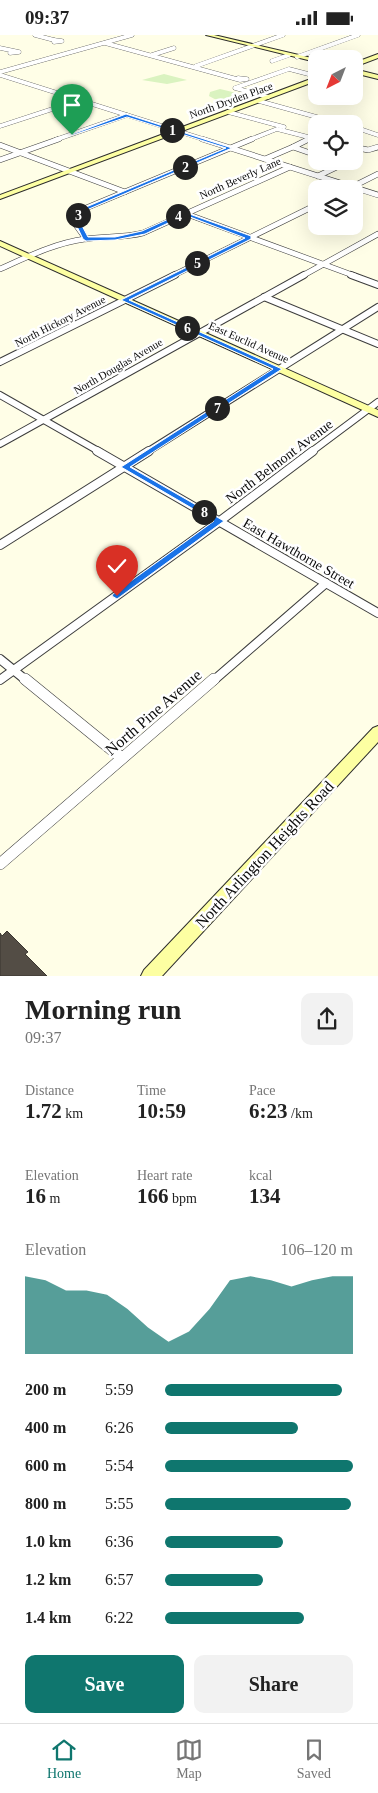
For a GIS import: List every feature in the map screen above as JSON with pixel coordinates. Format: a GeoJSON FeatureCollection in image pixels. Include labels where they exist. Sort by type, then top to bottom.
{"type":"FeatureCollection","features":[{"type":"Feature","properties":{"kind":"main road"},"geometry":{"type":"LineString","coordinates":[[251,45],[297,57]]}},
{"type":"Feature","properties":{"kind":"street"},"geometry":{"type":"LineString","coordinates":[[35,35],[54,40]]}},
{"type":"Feature","properties":{"kind":"street"},"geometry":{"type":"LineString","coordinates":[[115,35],[124,37]]}},
{"type":"Feature","properties":{"kind":"street"},"geometry":{"type":"LineString","coordinates":[[0,74],[132,35]]}},
{"type":"Feature","properties":{"kind":"street"},"geometry":{"type":"LineString","coordinates":[[208,35],[251,45]]}},
{"type":"Feature","properties":{"kind":"street"},"geometry":{"type":"LineString","coordinates":[[194,67],[283,35]]}},
{"type":"Feature","properties":{"kind":"street"},"geometry":{"type":"LineString","coordinates":[[297,57],[358,35]]}},
{"type":"Feature","properties":{"kind":"street"},"geometry":{"type":"LineString","coordinates":[[105,43],[238,78]]}},
{"type":"Feature","properties":{"kind":"street"},"geometry":{"type":"LineString","coordinates":[[0,48],[12,52]]}},
{"type":"Feature","properties":{"kind":"street"},"geometry":{"type":"LineString","coordinates":[[152,55],[174,48]]}},
{"type":"Feature","properties":{"kind":"street"},"geometry":{"type":"LineString","coordinates":[[272,61],[288,55]]}},
{"type":"Feature","properties":{"kind":"street"},"geometry":{"type":"LineString","coordinates":[[363,62],[378,56]]}},
{"type":"Feature","properties":{"kind":"street"},"geometry":{"type":"LineString","coordinates":[[297,57],[308,59]]}},
{"type":"Feature","properties":{"kind":"street"},"geometry":{"type":"LineString","coordinates":[[268,97],[235,88],[288,69],[308,75]]}},
{"type":"Feature","properties":{"kind":"street"},"geometry":{"type":"LineString","coordinates":[[363,73],[378,77]]}},
{"type":"Feature","properties":{"kind":"street"},"geometry":{"type":"LineString","coordinates":[[0,74],[329,180]]}},
{"type":"Feature","properties":{"kind":"street","name":"North Dryden Place"},"geometry":{"type":"LineString","coordinates":[[0,197],[308,81]]}},
{"type":"Feature","properties":{"kind":"street"},"geometry":{"type":"LineString","coordinates":[[0,126],[80,100]]}},
{"type":"Feature","properties":{"kind":"street"},"geometry":{"type":"LineString","coordinates":[[259,101],[310,115]]}},
{"type":"Feature","properties":{"kind":"street"},"geometry":{"type":"LineString","coordinates":[[228,112],[308,134]]}},
{"type":"Feature","properties":{"kind":"street"},"geometry":{"type":"LineString","coordinates":[[0,160],[126,115]]}},
{"type":"Feature","properties":{"kind":"street"},"geometry":{"type":"LineString","coordinates":[[86,239],[76,225],[75,218],[86,208],[277,129],[312,139],[265,159]]}},
{"type":"Feature","properties":{"kind":"street"},"geometry":{"type":"LineString","coordinates":[[363,130],[378,135]]}},
{"type":"Feature","properties":{"kind":"street"},"geometry":{"type":"LineString","coordinates":[[0,145],[125,191]]}},
{"type":"Feature","properties":{"kind":"street"},"geometry":{"type":"LineString","coordinates":[[293,147],[308,152]]}},
{"type":"Feature","properties":{"kind":"street"},"geometry":{"type":"LineString","coordinates":[[363,149],[368,150],[378,147]]}},
{"type":"Feature","properties":{"kind":"street","name":"North Beverly Lane"},"geometry":{"type":"LineString","coordinates":[[0,269],[51,247],[86,239],[137,235],[290,167]]}},
{"type":"Feature","properties":{"kind":"street"},"geometry":{"type":"LineString","coordinates":[[318,176],[330,170]]}},
{"type":"Feature","properties":{"kind":"street"},"geometry":{"type":"LineString","coordinates":[[363,182],[378,174]]}},
{"type":"Feature","properties":{"kind":"street"},"geometry":{"type":"LineString","coordinates":[[363,191],[378,195]]}},
{"type":"Feature","properties":{"kind":"street","name":"North Hickory Avenue"},"geometry":{"type":"LineString","coordinates":[[0,362],[308,209]]}},
{"type":"Feature","properties":{"kind":"street"},"geometry":{"type":"LineString","coordinates":[[184,213],[378,285]]}},
{"type":"Feature","properties":{"kind":"street","name":"North Douglas Avenue"},"geometry":{"type":"LineString","coordinates":[[0,443],[377,235]]}},
{"type":"Feature","properties":{"kind":"street","name":"East Euclid Avenue"},"geometry":{"type":"LineString","coordinates":[[0,243],[373,412]]}},
{"type":"Feature","properties":{"kind":"street"},"geometry":{"type":"LineString","coordinates":[[264,297],[378,344]]}},
{"type":"Feature","properties":{"kind":"street"},"geometry":{"type":"LineString","coordinates":[[0,545],[378,307]]}},
{"type":"Feature","properties":{"kind":"street","name":"East Hawthorne Street"},"geometry":{"type":"LineString","coordinates":[[0,395],[378,613]]}},
{"type":"Feature","properties":{"kind":"street","name":"North Belmont Avenue"},"geometry":{"type":"LineString","coordinates":[[0,680],[373,412],[378,403]]}},
{"type":"Feature","properties":{"kind":"street","name":"North Pine Avenue"},"geometry":{"type":"LineString","coordinates":[[0,864],[326,583]]}},
{"type":"Feature","properties":{"kind":"street"},"geometry":{"type":"LineString","coordinates":[[0,659],[122,758]]}},
{"type":"Feature","properties":{"kind":"street","name":"North Arlington Heights Road"},"geometry":{"type":"LineString","coordinates":[[150,975],[378,732]]}},
{"type":"Feature","properties":{"kind":"green space"},"geometry":{"type":"Polygon","coordinates":[[[164,74],[187,80],[167,84],[142,80],[164,74]]]}},
{"type":"Feature","properties":{"kind":"green space"},"geometry":{"type":"Polygon","coordinates":[[[220,89],[241,94],[242,97],[224,104],[209,96],[210,92],[220,89]]]}},
{"type":"Feature","properties":{"kind":"building"},"geometry":{"type":"Polygon","coordinates":[[[7,931],[28,952],[25,954],[47,976],[0,976],[0,933],[2,936],[7,931]]]}},
{"type":"Feature","properties":{"kind":"route"},"geometry":{"type":"LineString","coordinates":[[72,135],[126,115],[230,148],[91,205],[81,211],[75,218],[76,225],[86,239],[115,238],[143,233],[184,213],[249,237],[124,300],[278,369],[125,467],[220,521],[117,596]]}}]}
